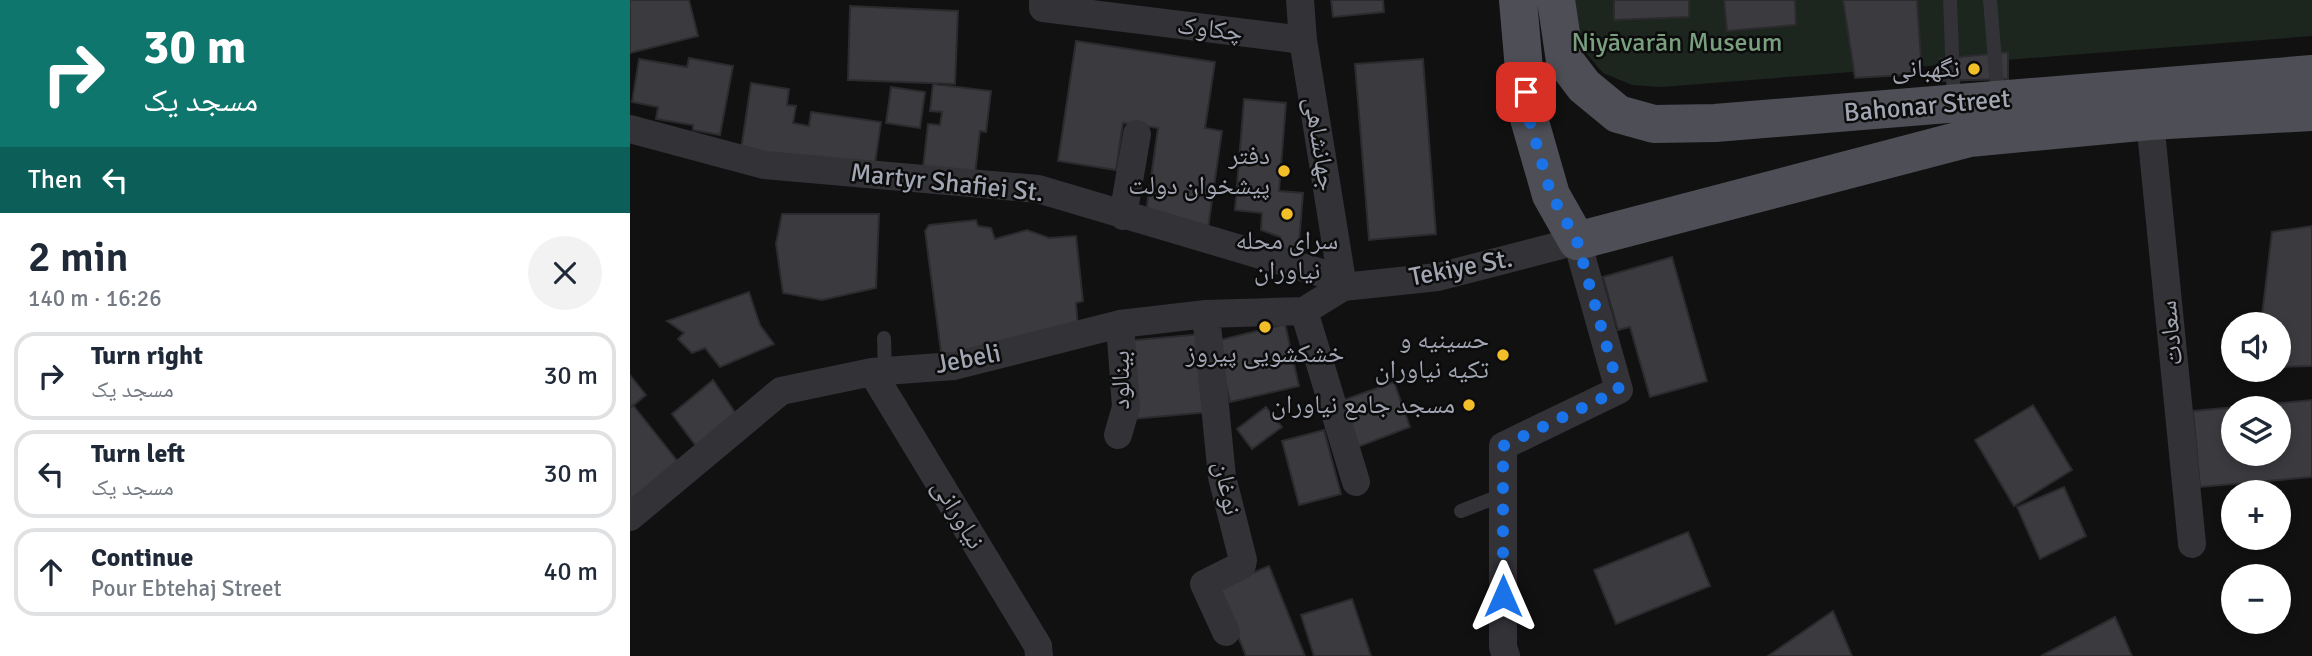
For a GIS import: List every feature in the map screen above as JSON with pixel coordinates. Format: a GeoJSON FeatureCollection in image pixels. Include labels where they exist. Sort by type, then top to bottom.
{"type":"FeatureCollection","features":[{"type":"Feature","properties":{"kind":"main road"},"geometry":{"type":"LineString","coordinates":[[1518,0],[1528,115],[1551,194],[1577,241]]}},
{"type":"Feature","properties":{"kind":"main road","name":"Bahonar Street"},"geometry":{"type":"LineString","coordinates":[[1556,0],[1565,61],[1584,86],[1619,114],[1654,124],[1715,123],[2312,74]]}},
{"type":"Feature","properties":{"kind":"main road","name":"Bahonar Street"},"geometry":{"type":"LineString","coordinates":[[1577,241],[1969,138],[2150,121],[2312,112]]}},
{"type":"Feature","properties":{"kind":"street","name":"چکاوک"},"geometry":{"type":"LineString","coordinates":[[1043,0],[1043,8],[1303,40]]}},
{"type":"Feature","properties":{"kind":"street","name":"جهانشاهی"},"geometry":{"type":"LineString","coordinates":[[1300,0],[1303,40],[1342,283]]}},
{"type":"Feature","properties":{"kind":"street","name":"سعادت"},"geometry":{"type":"LineString","coordinates":[[2150,121],[2192,544]]}},
{"type":"Feature","properties":{"kind":"street","name":"Martyr Shafiei St."},"geometry":{"type":"LineString","coordinates":[[630,129],[764,165],[1038,189],[1342,283]]}},
{"type":"Feature","properties":{"kind":"street"},"geometry":{"type":"LineString","coordinates":[[1123,216],[1137,134]]}},
{"type":"Feature","properties":{"kind":"street","name":"Tekiye St."},"geometry":{"type":"LineString","coordinates":[[1342,283],[1438,278],[1577,241]]}},
{"type":"Feature","properties":{"kind":"street"},"geometry":{"type":"LineString","coordinates":[[1506,656],[1503,647],[1503,446],[1619,390],[1577,241]]}},
{"type":"Feature","properties":{"kind":"street","name":"Jebeli"},"geometry":{"type":"LineString","coordinates":[[630,517],[781,391],[878,372],[954,366],[1120,324],[1206,314],[1304,311],[1342,283]]}},
{"type":"Feature","properties":{"kind":"street"},"geometry":{"type":"LineString","coordinates":[[1304,311],[1356,482]]}},
{"type":"Feature","properties":{"kind":"street","name":"نوغان"},"geometry":{"type":"LineString","coordinates":[[1206,314],[1222,477],[1243,560],[1242,565],[1204,584],[1226,632]]}},
{"type":"Feature","properties":{"kind":"street","name":"بینالود"},"geometry":{"type":"LineString","coordinates":[[1118,435],[1126,407],[1120,324]]}},
{"type":"Feature","properties":{"kind":"street","name":"نیاورانی"},"geometry":{"type":"LineString","coordinates":[[878,372],[1038,646],[1039,656]]}},
{"type":"Feature","properties":{"kind":"lane"},"geometry":{"type":"LineString","coordinates":[[1950,0],[1954,103]]}},
{"type":"Feature","properties":{"kind":"lane"},"geometry":{"type":"LineString","coordinates":[[1990,0],[1998,100]]}},
{"type":"Feature","properties":{"kind":"lane"},"geometry":{"type":"LineString","coordinates":[[878,372],[884,338]]}},
{"type":"Feature","properties":{"kind":"lane"},"geometry":{"type":"LineString","coordinates":[[1461,511],[1502,495]]}},
{"type":"Feature","properties":{"kind":"green space","name":"Niyāvarān Museum"},"geometry":{"type":"Polygon","coordinates":[[[1575,0],[2312,0],[2312,36],[1661,87],[1632,85],[1603,73],[1579,45],[1575,0]]]}},
{"type":"Feature","properties":{"kind":"building"},"geometry":{"type":"Polygon","coordinates":[[[630,0],[689,0],[698,36],[630,53],[630,0]]]}},
{"type":"Feature","properties":{"kind":"building"},"geometry":{"type":"Polygon","coordinates":[[[1331,0],[1383,0],[1384,12],[1333,17],[1331,0]]]}},
{"type":"Feature","properties":{"kind":"building"},"geometry":{"type":"Polygon","coordinates":[[[1614,0],[1689,0],[1689,17],[1614,20],[1614,0]]]}},
{"type":"Feature","properties":{"kind":"building"},"geometry":{"type":"Polygon","coordinates":[[[1724,0],[1795,0],[1796,25],[1727,31],[1724,0]]]}},
{"type":"Feature","properties":{"kind":"building"},"geometry":{"type":"Polygon","coordinates":[[[1843,0],[1917,0],[1922,74],[1855,78],[1843,0]]]}},
{"type":"Feature","properties":{"kind":"building"},"geometry":{"type":"Polygon","coordinates":[[[850,6],[958,11],[955,84],[848,80],[850,6]]]}},
{"type":"Feature","properties":{"kind":"building"},"geometry":{"type":"Polygon","coordinates":[[[1076,41],[1215,62],[1205,128],[1222,131],[1208,228],[1145,219],[1158,128],[1123,123],[1116,170],[1058,161],[1076,41]]]}},
{"type":"Feature","properties":{"kind":"building","name":"نگهبانی"},"geometry":{"type":"Polygon","coordinates":[[[2008,52],[2008,79],[1939,81],[1940,59],[2008,52]]]}},
{"type":"Feature","properties":{"kind":"building"},"geometry":{"type":"Polygon","coordinates":[[[689,58],[733,66],[720,135],[693,130],[693,125],[656,119],[658,107],[632,102],[639,59],[687,67],[689,58]]]}},
{"type":"Feature","properties":{"kind":"building"},"geometry":{"type":"Polygon","coordinates":[[[1423,59],[1436,234],[1369,240],[1355,64],[1423,59]]]}},
{"type":"Feature","properties":{"kind":"building"},"geometry":{"type":"Polygon","coordinates":[[[751,83],[789,89],[787,105],[796,106],[793,123],[809,126],[811,112],[881,122],[874,170],[741,150],[751,83]]]}},
{"type":"Feature","properties":{"kind":"building"},"geometry":{"type":"Polygon","coordinates":[[[933,84],[991,91],[986,132],[980,131],[975,174],[923,168],[928,124],[940,125],[942,112],[930,111],[933,84]]]}},
{"type":"Feature","properties":{"kind":"building"},"geometry":{"type":"Polygon","coordinates":[[[891,87],[925,92],[920,128],[886,123],[891,87]]]}},
{"type":"Feature","properties":{"kind":"building"},"geometry":{"type":"Polygon","coordinates":[[[1244,99],[1286,103],[1279,191],[1303,193],[1298,256],[1279,255],[1280,237],[1261,230],[1262,213],[1235,210],[1244,99]]]}},
{"type":"Feature","properties":{"kind":"building"},"geometry":{"type":"Polygon","coordinates":[[[782,214],[879,214],[876,288],[822,300],[783,293],[776,244],[782,214]]]}},
{"type":"Feature","properties":{"kind":"building"},"geometry":{"type":"Polygon","coordinates":[[[976,220],[978,226],[991,228],[995,239],[1027,230],[1049,238],[1076,236],[1083,301],[1076,303],[1078,328],[948,358],[941,352],[925,231],[929,225],[976,220]]]}},
{"type":"Feature","properties":{"kind":"building"},"geometry":{"type":"Polygon","coordinates":[[[2312,226],[2312,366],[2291,367],[2291,312],[2262,312],[2272,232],[2312,226]]]}},
{"type":"Feature","properties":{"kind":"building"},"geometry":{"type":"Polygon","coordinates":[[[1672,257],[1707,381],[1650,397],[1630,327],[1618,330],[1603,277],[1672,257]]]}},
{"type":"Feature","properties":{"kind":"building"},"geometry":{"type":"Polygon","coordinates":[[[749,292],[760,325],[774,344],[720,367],[705,348],[692,353],[678,339],[684,333],[667,321],[749,292]]]}},
{"type":"Feature","properties":{"kind":"building"},"geometry":{"type":"Polygon","coordinates":[[[1285,324],[1299,386],[1230,402],[1216,341],[1285,324]]]}},
{"type":"Feature","properties":{"kind":"building"},"geometry":{"type":"Polygon","coordinates":[[[1202,334],[1209,412],[1133,419],[1126,341],[1202,334]]]}},
{"type":"Feature","properties":{"kind":"building"},"geometry":{"type":"Polygon","coordinates":[[[630,375],[646,395],[630,408],[630,375]]]}},
{"type":"Feature","properties":{"kind":"building"},"geometry":{"type":"Polygon","coordinates":[[[713,380],[739,418],[699,450],[672,414],[713,380]]]}},
{"type":"Feature","properties":{"kind":"building"},"geometry":{"type":"Polygon","coordinates":[[[1394,382],[1410,427],[1355,448],[1338,402],[1394,382]]]}},
{"type":"Feature","properties":{"kind":"building"},"geometry":{"type":"Polygon","coordinates":[[[2312,400],[2312,477],[2221,480],[2221,485],[2200,487],[2193,411],[2221,408],[2221,466],[2291,466],[2291,402],[2312,400]]]}},
{"type":"Feature","properties":{"kind":"building"},"geometry":{"type":"Polygon","coordinates":[[[633,405],[679,463],[630,502],[630,408],[633,405]]]}},
{"type":"Feature","properties":{"kind":"building"},"geometry":{"type":"Polygon","coordinates":[[[2033,405],[2072,470],[2014,506],[1975,440],[2033,405]]]}},
{"type":"Feature","properties":{"kind":"building"},"geometry":{"type":"Polygon","coordinates":[[[1266,407],[1282,427],[1252,449],[1237,429],[1266,407]]]}},
{"type":"Feature","properties":{"kind":"building"},"geometry":{"type":"Polygon","coordinates":[[[1324,430],[1341,494],[1299,505],[1282,441],[1324,430]]]}},
{"type":"Feature","properties":{"kind":"building"},"geometry":{"type":"Polygon","coordinates":[[[2064,487],[2086,536],[2040,559],[2017,507],[2064,487]]]}},
{"type":"Feature","properties":{"kind":"building"},"geometry":{"type":"Polygon","coordinates":[[[1688,532],[1710,586],[1616,624],[1594,570],[1688,532]]]}},
{"type":"Feature","properties":{"kind":"building"},"geometry":{"type":"Polygon","coordinates":[[[1269,566],[1305,656],[1246,656],[1218,587],[1269,566]]]}},
{"type":"Feature","properties":{"kind":"building"},"geometry":{"type":"Polygon","coordinates":[[[1352,599],[1371,656],[1314,656],[1301,615],[1352,599]]]}},
{"type":"Feature","properties":{"kind":"building"},"geometry":{"type":"Polygon","coordinates":[[[1833,611],[1852,656],[1768,656],[1833,611]]]}},
{"type":"Feature","properties":{"kind":"building"},"geometry":{"type":"Polygon","coordinates":[[[2115,617],[2132,656],[2041,656],[2115,617]]]}},
{"type":"Feature","properties":{"kind":"place","name":"نگهبانی"},"geometry":{"type":"Point","coordinates":[1974,69]}},
{"type":"Feature","properties":{"kind":"place","name":"دفتر پیشخوان دولت"},"geometry":{"type":"Point","coordinates":[1284,171]}},
{"type":"Feature","properties":{"kind":"place","name":"سرای محله نیاوران"},"geometry":{"type":"Point","coordinates":[1287,214]}},
{"type":"Feature","properties":{"kind":"place","name":"خشکشویی پیروز"},"geometry":{"type":"Point","coordinates":[1265,327]}},
{"type":"Feature","properties":{"kind":"place","name":"حسینیه و تکیه نیاوران"},"geometry":{"type":"Point","coordinates":[1503,355]}},
{"type":"Feature","properties":{"kind":"place","name":"مسجد جامع نیاوران"},"geometry":{"type":"Point","coordinates":[1469,405]}},
{"type":"Feature","properties":{"kind":"route"},"geometry":{"type":"LineString","coordinates":[[1503,596],[1503,446],[1619,390],[1577,241],[1551,194],[1528,115],[1526,92]]}}]}
